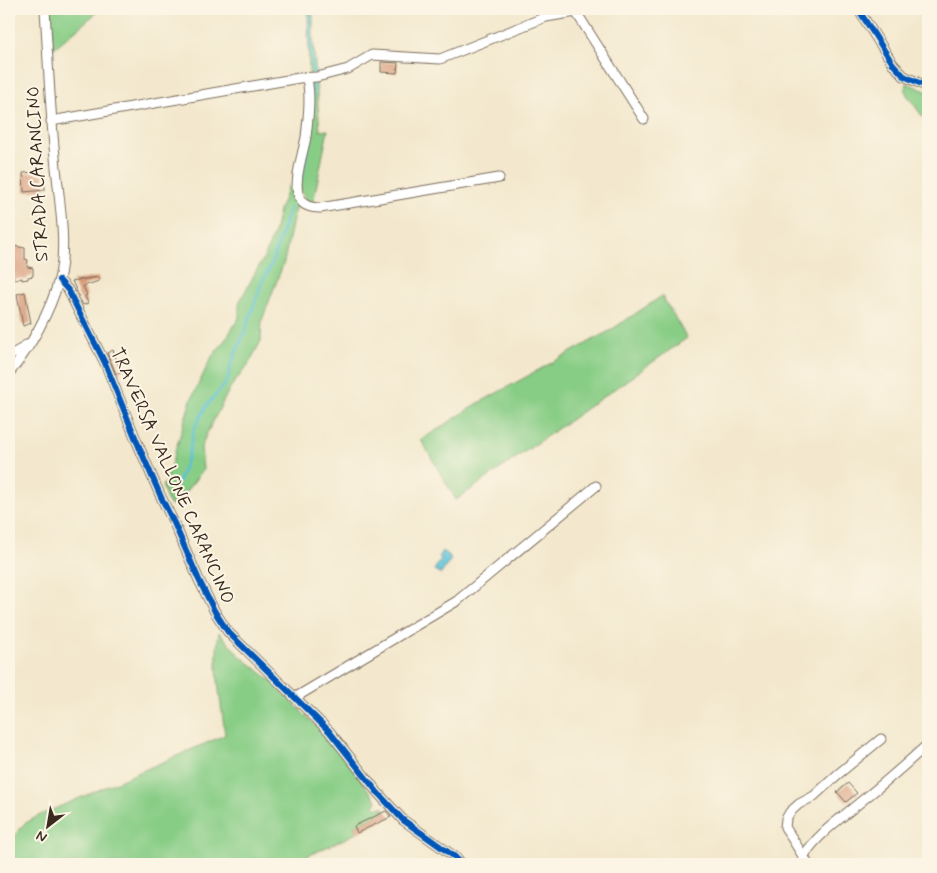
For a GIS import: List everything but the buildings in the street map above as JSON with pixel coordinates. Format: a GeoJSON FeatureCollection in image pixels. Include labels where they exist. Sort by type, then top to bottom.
{"type":"FeatureCollection","features":[{"type":"Feature","properties":{"kind":"street","name":"STRADA CARANCINO"},"geometry":{"type":"LineString","coordinates":[[36,333],[59,280],[62,259],[61,226],[51,121],[45,9]]}},
{"type":"Feature","properties":{"kind":"street"},"geometry":{"type":"LineString","coordinates":[[858,9],[893,64],[904,76],[928,87]]}},
{"type":"Feature","properties":{"kind":"street"},"geometry":{"type":"LineString","coordinates":[[51,121],[299,78],[307,79],[348,69],[372,54],[440,60],[546,17],[580,11],[644,120]]}},
{"type":"Feature","properties":{"kind":"street"},"geometry":{"type":"LineString","coordinates":[[307,79],[309,87],[307,127],[297,187],[300,200],[305,205],[320,208],[499,178]]}},
{"type":"Feature","properties":{"kind":"street","name":"TRAVERSA VALLONE CARANCINO"},"geometry":{"type":"LineString","coordinates":[[59,280],[68,290],[105,363],[140,452],[215,612],[228,632],[328,730],[378,793],[403,820],[462,864]]}},
{"type":"Feature","properties":{"kind":"street"},"geometry":{"type":"LineString","coordinates":[[9,356],[23,348],[36,333]]}},
{"type":"Feature","properties":{"kind":"street"},"geometry":{"type":"LineString","coordinates":[[9,373],[19,362],[36,333]]}},
{"type":"Feature","properties":{"kind":"street"},"geometry":{"type":"LineString","coordinates":[[296,697],[457,601],[596,486]]}},
{"type":"Feature","properties":{"kind":"street"},"geometry":{"type":"LineString","coordinates":[[806,861],[785,827],[786,819],[790,812],[799,804],[814,796],[881,739]]}},
{"type":"Feature","properties":{"kind":"street"},"geometry":{"type":"LineString","coordinates":[[806,861],[815,841],[928,744]]}},
{"type":"Feature","properties":{"kind":"green space"},"geometry":{"type":"Polygon","coordinates":[[[51,9],[101,9],[53,49],[51,9]]]}},
{"type":"Feature","properties":{"kind":"green space"},"geometry":{"type":"Polygon","coordinates":[[[308,9],[313,9],[316,75],[309,74],[308,9]]]}},
{"type":"Feature","properties":{"kind":"green space"},"geometry":{"type":"Polygon","coordinates":[[[310,81],[316,81],[320,131],[328,130],[313,203],[306,200],[299,189],[310,81]]]}},
{"type":"Feature","properties":{"kind":"green space"},"geometry":{"type":"Polygon","coordinates":[[[907,83],[928,92],[928,124],[907,95],[905,90],[907,83]]]}},
{"type":"Feature","properties":{"kind":"green space"},"geometry":{"type":"Polygon","coordinates":[[[289,185],[296,205],[284,262],[262,320],[261,341],[248,365],[230,388],[206,435],[201,447],[203,470],[175,505],[170,505],[162,485],[165,484],[191,400],[211,358],[239,318],[239,303],[265,256],[289,185]]]}},
{"type":"Feature","properties":{"kind":"green space"},"geometry":{"type":"Polygon","coordinates":[[[662,296],[687,338],[456,500],[421,440],[477,404],[611,330],[662,296]]]}},
{"type":"Feature","properties":{"kind":"green space"},"geometry":{"type":"Polygon","coordinates":[[[219,632],[238,654],[270,680],[331,741],[377,801],[374,805],[377,808],[383,807],[386,811],[354,826],[357,833],[290,864],[9,864],[9,842],[24,824],[38,816],[225,735],[217,671],[219,632]]]}},
{"type":"Feature","properties":{"kind":"water"},"geometry":{"type":"Polygon","coordinates":[[[443,551],[451,559],[441,574],[434,570],[441,559],[439,557],[443,551]]]}},
{"type":"Feature","properties":{"kind":"waterway"},"geometry":{"type":"LineString","coordinates":[[311,9],[310,36],[313,75]]}},
{"type":"Feature","properties":{"kind":"waterway"},"geometry":{"type":"LineString","coordinates":[[313,81],[313,113]]}},
{"type":"Feature","properties":{"kind":"waterway"},"geometry":{"type":"LineString","coordinates":[[302,177],[308,146]]}},
{"type":"Feature","properties":{"kind":"waterway"},"geometry":{"type":"LineString","coordinates":[[174,493],[188,457],[194,429],[207,405],[227,382],[231,364],[244,334],[262,282],[271,265],[290,208]]}},
{"type":"Feature","properties":{"kind":"cycle path"},"geometry":{"type":"LineString","coordinates":[[858,9],[893,64],[904,76],[928,87]]}},
{"type":"Feature","properties":{"kind":"cycle path"},"geometry":{"type":"LineString","coordinates":[[59,280],[68,290],[105,363],[161,497],[199,580],[215,612],[228,632],[329,731],[378,793],[403,820],[462,864]]}}]}
